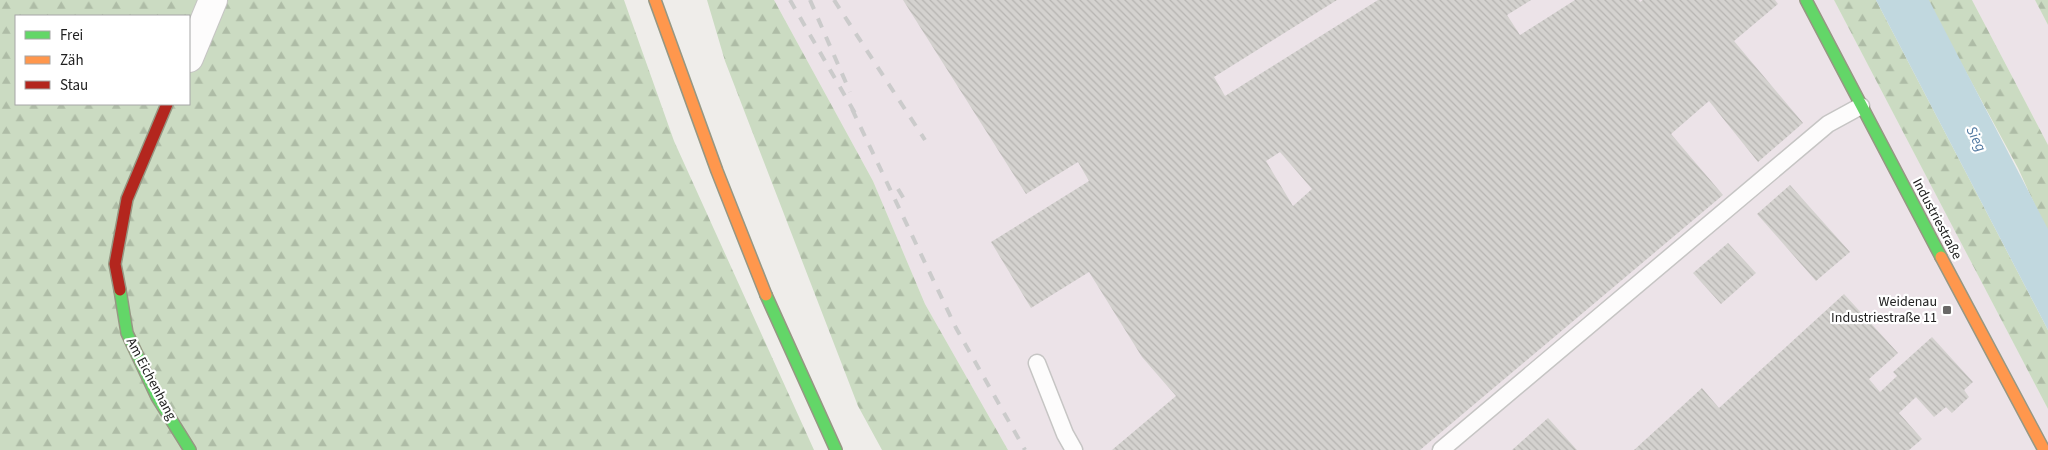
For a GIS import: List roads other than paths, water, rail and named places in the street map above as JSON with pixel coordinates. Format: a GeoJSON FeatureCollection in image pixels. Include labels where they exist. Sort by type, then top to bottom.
{"type":"FeatureCollection","features":[{"type":"Feature","properties":{"kind":"street"},"geometry":{"type":"LineString","coordinates":[[190,56],[213,0]]}},
{"type":"Feature","properties":{"kind":"street"},"geometry":{"type":"LineString","coordinates":[[655,0],[712,160],[754,265],[836,450]]}},
{"type":"Feature","properties":{"kind":"street","name":"Industriestraße"},"geometry":{"type":"LineString","coordinates":[[1806,0],[2044,450]]}},
{"type":"Feature","properties":{"kind":"street","name":"Am Eichenhang"},"geometry":{"type":"LineString","coordinates":[[167,105],[127,199],[115,264],[127,333],[157,397],[190,450]]}},
{"type":"Feature","properties":{"kind":"lane"},"geometry":{"type":"LineString","coordinates":[[1441,450],[1828,124],[1861,106]]}},
{"type":"Feature","properties":{"kind":"lane"},"geometry":{"type":"LineString","coordinates":[[1037,363],[1064,434],[1074,450]]}},
{"type":"Feature","properties":{"kind":"water","name":"Sieg"},"geometry":{"type":"Polygon","coordinates":[[[1876,0],[1929,0],[2048,229],[2048,330],[1876,0]]]}},
{"type":"Feature","properties":{"kind":"railway"},"geometry":{"type":"LineString","coordinates":[[790,0],[856,115]]}},
{"type":"Feature","properties":{"kind":"railway"},"geometry":{"type":"LineString","coordinates":[[810,0],[850,92]]}},
{"type":"Feature","properties":{"kind":"railway"},"geometry":{"type":"LineString","coordinates":[[834,0],[925,140]]}},
{"type":"Feature","properties":{"kind":"railway"},"geometry":{"type":"LineString","coordinates":[[852,109],[956,328],[1025,450]]}},
{"type":"Feature","properties":{"kind":"railway"},"geometry":{"type":"LineString","coordinates":[[898,189],[907,204]]}},
{"type":"Feature","properties":{"kind":"place","name":"Weidenau Industriestraße 11"},"geometry":{"type":"Point","coordinates":[1947,310]}}]}
